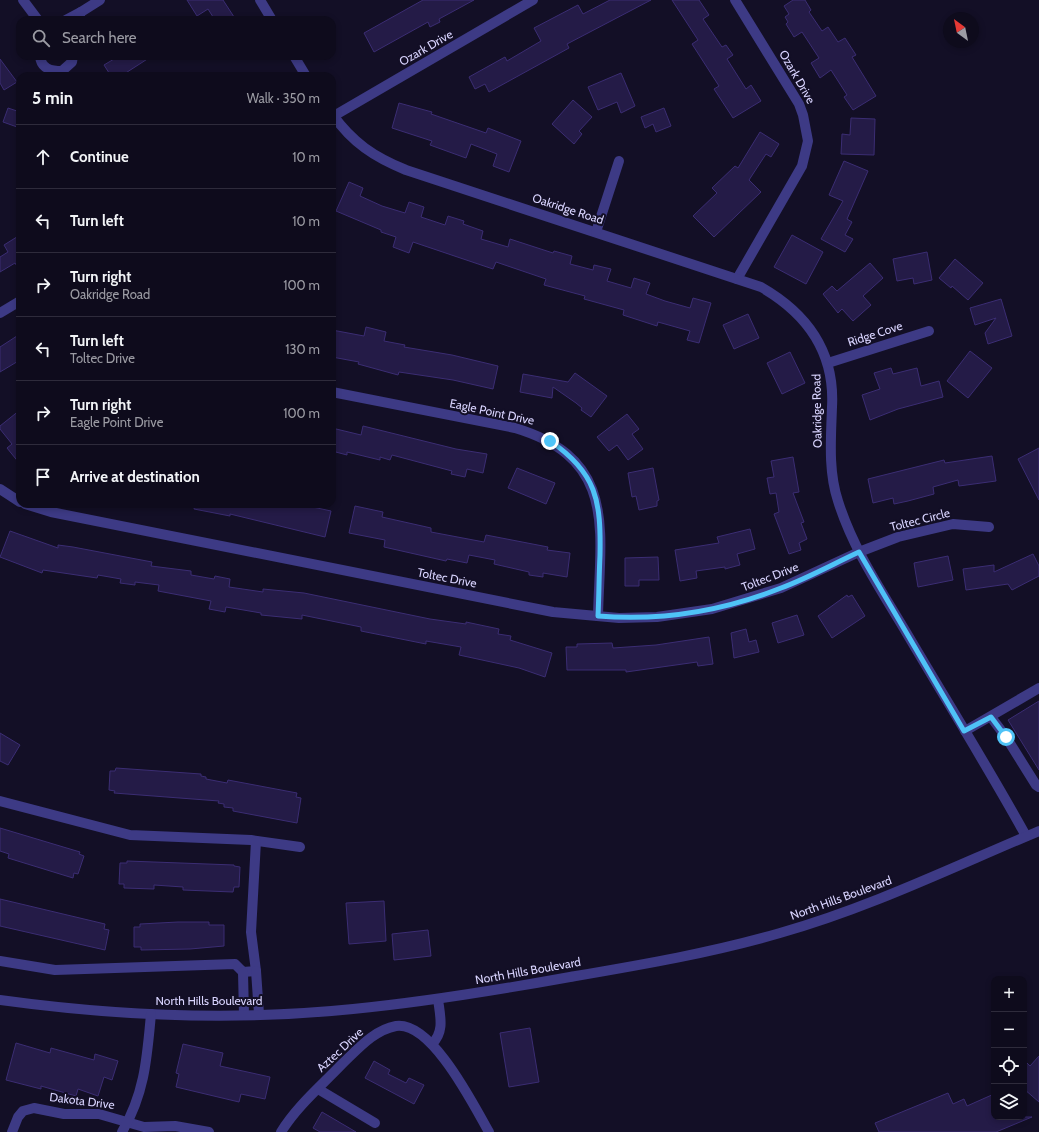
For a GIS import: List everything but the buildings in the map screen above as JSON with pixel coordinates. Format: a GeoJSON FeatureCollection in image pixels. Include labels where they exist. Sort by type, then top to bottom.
{"type":"FeatureCollection","features":[{"type":"Feature","properties":{"kind":"street"},"geometry":{"type":"LineString","coordinates":[[23,0],[34,16]]}},
{"type":"Feature","properties":{"kind":"street"},"geometry":{"type":"LineString","coordinates":[[79,16],[100,0]]}},
{"type":"Feature","properties":{"kind":"street"},"geometry":{"type":"LineString","coordinates":[[260,0],[270,16]]}},
{"type":"Feature","properties":{"kind":"street","name":"Ozark Drive"},"geometry":{"type":"LineString","coordinates":[[336,114],[533,0]]}},
{"type":"Feature","properties":{"kind":"street","name":"Ozark Drive"},"geometry":{"type":"LineString","coordinates":[[735,0],[799,104],[803,115],[808,141],[799,173],[737,278]]}},
{"type":"Feature","properties":{"kind":"street"},"geometry":{"type":"LineString","coordinates":[[41,60],[43,65],[47,69],[62,71],[68,67],[71,60]]}},
{"type":"Feature","properties":{"kind":"street"},"geometry":{"type":"LineString","coordinates":[[296,60],[304,72]]}},
{"type":"Feature","properties":{"kind":"street","name":"Oakridge Road"},"geometry":{"type":"LineString","coordinates":[[336,119],[357,143],[385,161],[406,170],[737,278],[761,287],[789,305],[801,316],[816,336],[828,363],[832,386],[831,463],[837,499],[859,552],[1026,836]]}},
{"type":"Feature","properties":{"kind":"street"},"geometry":{"type":"LineString","coordinates":[[596,232],[619,161]]}},
{"type":"Feature","properties":{"kind":"street"},"geometry":{"type":"LineString","coordinates":[[0,313],[16,303]]}},
{"type":"Feature","properties":{"kind":"street","name":"Ridge Cove"},"geometry":{"type":"LineString","coordinates":[[828,363],[929,331]]}},
{"type":"Feature","properties":{"kind":"street","name":"Eagle Point Drive"},"geometry":{"type":"LineString","coordinates":[[336,393],[515,428],[538,435],[565,451],[582,470],[597,502],[600,519],[598,616]]}},
{"type":"Feature","properties":{"kind":"street"},"geometry":{"type":"LineString","coordinates":[[0,489],[16,499]]}},
{"type":"Feature","properties":{"kind":"street","name":"Toltec Drive"},"geometry":{"type":"LineString","coordinates":[[38,508],[51,512],[554,612],[598,616],[657,617],[712,609],[781,588],[859,552]]}},
{"type":"Feature","properties":{"kind":"street","name":"Toltec Circle"},"geometry":{"type":"LineString","coordinates":[[859,552],[898,537],[942,526],[961,524],[989,527]]}},
{"type":"Feature","properties":{"kind":"street"},"geometry":{"type":"LineString","coordinates":[[964,731],[991,717],[1039,688]]}},
{"type":"Feature","properties":{"kind":"street"},"geometry":{"type":"LineString","coordinates":[[991,717],[1006,737],[1036,785],[1039,787]]}},
{"type":"Feature","properties":{"kind":"street"},"geometry":{"type":"LineString","coordinates":[[0,801],[130,835],[272,842],[300,847]]}},
{"type":"Feature","properties":{"kind":"street","name":"North Hills Boulevard"},"geometry":{"type":"LineString","coordinates":[[0,1000],[30,1004],[151,1014],[244,1015],[351,1009],[438,999],[634,966],[720,949],[781,933],[882,898],[1039,831]]}},
{"type":"Feature","properties":{"kind":"street"},"geometry":{"type":"LineString","coordinates":[[256,841],[251,932],[259,1014]]}},
{"type":"Feature","properties":{"kind":"street"},"geometry":{"type":"LineString","coordinates":[[0,961],[55,970],[235,964],[244,972],[256,971]]}},
{"type":"Feature","properties":{"kind":"street"},"geometry":{"type":"LineString","coordinates":[[244,972],[244,1015]]}},
{"type":"Feature","properties":{"kind":"street"},"geometry":{"type":"LineString","coordinates":[[432,1044],[440,1034],[441,1026],[438,999]]}},
{"type":"Feature","properties":{"kind":"street"},"geometry":{"type":"LineString","coordinates":[[122,1132],[133,1113],[143,1081],[151,1014]]}},
{"type":"Feature","properties":{"kind":"street","name":"Aztec Drive"},"geometry":{"type":"LineString","coordinates":[[281,1132],[293,1116],[361,1045],[383,1030],[398,1026],[405,1027],[419,1034],[432,1044],[443,1057],[459,1081],[489,1132]]}},
{"type":"Feature","properties":{"kind":"street"},"geometry":{"type":"LineString","coordinates":[[318,1089],[375,1123]]}},
{"type":"Feature","properties":{"kind":"street","name":"Dakota Drive"},"geometry":{"type":"LineString","coordinates":[[12,1132],[18,1117],[23,1111],[34,1108],[64,1114],[100,1114],[144,1127],[175,1126],[209,1132]]}},
{"type":"Feature","properties":{"kind":"route"},"geometry":{"type":"LineString","coordinates":[[550,441],[565,451],[582,470],[590,484],[597,502],[600,519],[598,616],[619,618],[657,617],[712,609],[752,599],[781,588],[859,552],[964,731],[991,717],[1006,737]]}}]}
